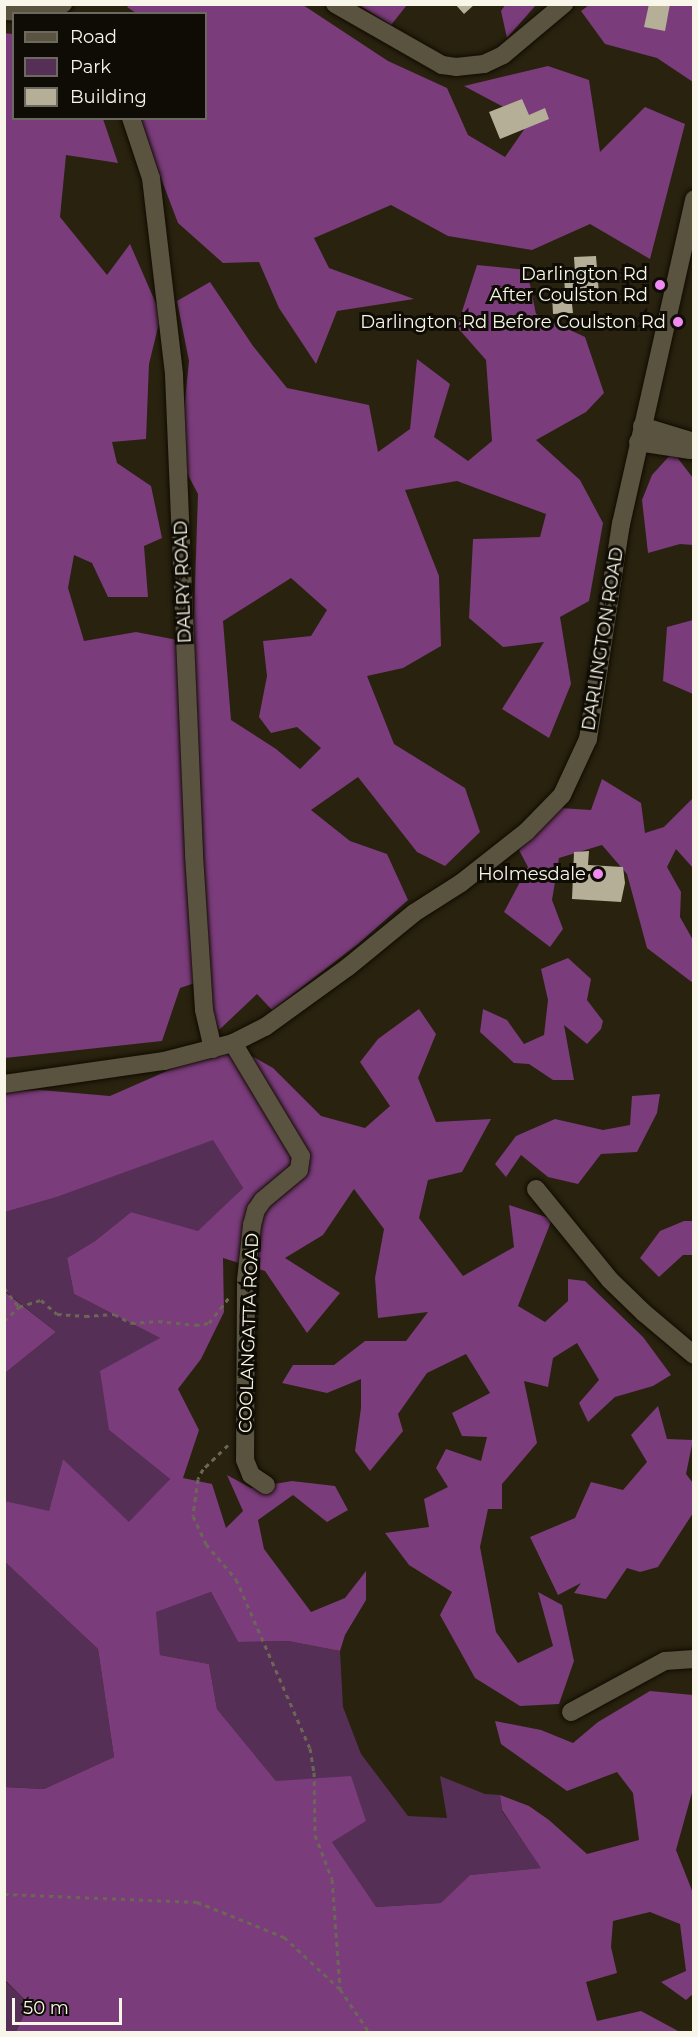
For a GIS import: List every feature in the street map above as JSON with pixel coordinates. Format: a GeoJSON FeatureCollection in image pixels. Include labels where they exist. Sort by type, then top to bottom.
{"type":"FeatureCollection","features":[{"type":"Feature","properties":{"kind":"street"},"geometry":{"type":"LineString","coordinates":[[335,4],[442,65],[456,68],[484,64],[503,55],[564,4]]}},
{"type":"Feature","properties":{"kind":"street"},"geometry":{"type":"LineString","coordinates":[[46,12],[61,8]]}},
{"type":"Feature","properties":{"kind":"street","name":"DALRY ROAD"},"geometry":{"type":"LineString","coordinates":[[132,120],[151,178],[174,375],[194,855],[204,1010],[213,1049]]}},
{"type":"Feature","properties":{"kind":"street","name":"DARLINGTON ROAD"},"geometry":{"type":"LineString","coordinates":[[4,1084],[164,1061],[233,1043],[265,1027],[348,967],[414,913],[461,883],[527,831],[562,795],[588,739],[621,524],[693,200]]}},
{"type":"Feature","properties":{"kind":"street"},"geometry":{"type":"LineString","coordinates":[[640,434],[693,442]]}},
{"type":"Feature","properties":{"kind":"street"},"geometry":{"type":"LineString","coordinates":[[640,434],[690,450],[693,448]]}},
{"type":"Feature","properties":{"kind":"street","name":"COOLANGATTA ROAD"},"geometry":{"type":"LineString","coordinates":[[233,1043],[301,1156],[299,1170],[263,1200],[256,1210],[246,1280],[245,1450],[248,1469],[258,1481],[266,1485]]}},
{"type":"Feature","properties":{"kind":"street"},"geometry":{"type":"LineString","coordinates":[[536,1189],[610,1280],[644,1314],[693,1356]]}},
{"type":"Feature","properties":{"kind":"street"},"geometry":{"type":"LineString","coordinates":[[571,1712],[665,1661],[693,1659]]}},
{"type":"Feature","properties":{"kind":"path"},"geometry":{"type":"LineString","coordinates":[[4,1321],[19,1307],[41,1300],[57,1314],[85,1316],[114,1314],[131,1323],[158,1321],[195,1325],[209,1323],[215,1318],[222,1305],[246,1280]]}},
{"type":"Feature","properties":{"kind":"path"},"geometry":{"type":"LineString","coordinates":[[4,1288],[19,1307]]}},
{"type":"Feature","properties":{"kind":"path"},"geometry":{"type":"LineString","coordinates":[[246,1434],[230,1444],[203,1469],[196,1489],[194,1516],[206,1544],[237,1579],[310,1748],[314,1772],[315,1835],[332,1879],[340,1989]]}},
{"type":"Feature","properties":{"kind":"path"},"geometry":{"type":"LineString","coordinates":[[4,1894],[196,1902],[284,1937],[340,1989],[369,2032]]}},
{"type":"Feature","properties":{"kind":"green space"},"geometry":{"type":"Polygon","coordinates":[[[214,1139],[243,1188],[198,1232],[131,1212],[95,1241],[67,1258],[74,1294],[160,1338],[109,1430],[170,1479],[129,1523],[63,1459],[49,1512],[5,1501],[5,1373],[56,1332],[5,1291],[5,1212],[57,1197],[214,1139]]]}},
{"type":"Feature","properties":{"kind":"green space"},"geometry":{"type":"Polygon","coordinates":[[[5,1562],[98,1649],[114,1757],[44,1789],[5,1787],[5,1562]]]}},
{"type":"Feature","properties":{"kind":"green space"},"geometry":{"type":"Polygon","coordinates":[[[211,1592],[238,1642],[288,1641],[340,1651],[343,1707],[361,1754],[408,1816],[447,1818],[440,1776],[485,1794],[500,1795],[502,1811],[542,1868],[470,1875],[442,1903],[375,1907],[332,1842],[276,1781],[217,1709],[209,1664],[160,1655],[155,1612],[211,1592]]]}},
{"type":"Feature","properties":{"kind":"green space"},"geometry":{"type":"Polygon","coordinates":[[[4,1980],[29,2004],[16,2032],[5,2032],[4,1980]]]}},
{"type":"Feature","properties":{"kind":"shaded area"},"geometry":{"type":"Polygon","coordinates":[[[132,4],[303,5],[388,61],[447,88],[468,135],[505,157],[530,121],[464,86],[548,66],[589,80],[600,152],[645,107],[685,124],[650,259],[590,224],[532,250],[448,236],[391,205],[314,238],[329,268],[414,299],[337,311],[316,364],[279,308],[259,262],[223,263],[178,223],[148,144],[133,120],[207,120],[207,12],[134,12],[127,7],[132,4]]]}},
{"type":"Feature","properties":{"kind":"shaded area"},"geometry":{"type":"Polygon","coordinates":[[[359,5],[407,5],[391,25],[359,5]]]}},
{"type":"Feature","properties":{"kind":"shaded area"},"geometry":{"type":"Polygon","coordinates":[[[505,5],[536,5],[507,38],[501,11],[505,5]]]}},
{"type":"Feature","properties":{"kind":"shaded area"},"geometry":{"type":"Polygon","coordinates":[[[589,5],[693,5],[693,82],[657,58],[605,44],[581,11],[589,5]]]}},
{"type":"Feature","properties":{"kind":"shaded area"},"geometry":{"type":"Polygon","coordinates":[[[4,33],[12,34],[12,120],[103,120],[118,163],[66,155],[60,217],[107,275],[130,244],[161,315],[149,364],[146,439],[112,442],[117,463],[151,486],[162,538],[144,546],[148,597],[108,597],[92,563],[74,555],[68,588],[84,641],[136,632],[193,643],[198,494],[179,458],[189,361],[177,301],[210,282],[253,346],[287,388],[369,405],[378,452],[410,429],[417,359],[450,384],[434,437],[468,461],[492,441],[486,360],[457,327],[477,265],[527,270],[536,314],[585,337],[604,393],[586,412],[536,440],[580,480],[603,523],[589,601],[560,617],[571,684],[549,738],[502,709],[544,642],[503,647],[469,618],[473,539],[540,537],[546,514],[457,481],[405,490],[439,576],[441,646],[403,668],[367,676],[394,744],[465,788],[480,832],[445,866],[417,852],[358,777],[311,810],[350,841],[387,854],[408,900],[358,944],[272,1010],[257,994],[219,1030],[201,981],[180,988],[162,1041],[5,1058],[4,33]],[[291,578],[223,621],[231,720],[276,749],[300,769],[321,748],[297,727],[271,733],[259,717],[267,676],[263,641],[311,636],[327,610],[291,578]]]}},
{"type":"Feature","properties":{"kind":"shaded area"},"geometry":{"type":"Polygon","coordinates":[[[673,452],[693,478],[693,545],[680,544],[648,553],[642,500],[652,475],[673,452]]]}},
{"type":"Feature","properties":{"kind":"shaded area"},"geometry":{"type":"Polygon","coordinates":[[[694,620],[693,694],[663,681],[667,627],[694,620]]]}},
{"type":"Feature","properties":{"kind":"shaded area"},"geometry":{"type":"Polygon","coordinates":[[[602,779],[641,803],[645,833],[664,827],[693,798],[693,868],[676,849],[667,867],[681,892],[680,917],[693,940],[693,983],[647,948],[627,874],[602,845],[559,858],[552,900],[563,929],[550,947],[504,912],[528,867],[519,850],[560,808],[591,810],[602,779]]]}},
{"type":"Feature","properties":{"kind":"shaded area"},"geometry":{"type":"Polygon","coordinates":[[[568,958],[591,979],[587,1000],[603,1021],[601,1029],[587,1044],[564,1025],[574,1080],[553,1080],[529,1064],[514,1063],[480,1032],[483,1009],[507,1020],[524,1044],[544,1035],[548,1000],[541,969],[568,958]]]}},
{"type":"Feature","properties":{"kind":"shaded area"},"geometry":{"type":"Polygon","coordinates":[[[419,1009],[436,1034],[418,1078],[436,1122],[491,1119],[462,1172],[428,1180],[419,1218],[463,1276],[514,1247],[509,1205],[552,1219],[518,1306],[545,1322],[568,1301],[568,1279],[585,1281],[643,1337],[671,1375],[653,1386],[615,1397],[588,1422],[579,1403],[599,1380],[577,1343],[553,1358],[548,1387],[524,1381],[537,1443],[502,1484],[502,1509],[488,1509],[480,1547],[496,1632],[518,1663],[553,1646],[538,1592],[562,1605],[574,1661],[559,1704],[520,1706],[475,1678],[440,1615],[452,1592],[409,1565],[385,1533],[429,1527],[424,1499],[448,1487],[436,1468],[446,1449],[481,1461],[487,1437],[462,1436],[452,1413],[490,1393],[466,1354],[427,1373],[398,1414],[403,1431],[370,1471],[355,1451],[361,1408],[361,1379],[327,1393],[282,1383],[293,1365],[334,1365],[365,1341],[406,1341],[428,1312],[378,1318],[375,1278],[384,1229],[354,1189],[323,1235],[285,1258],[340,1293],[307,1333],[265,1271],[223,1258],[224,1312],[201,1359],[178,1389],[199,1430],[183,1478],[212,1484],[226,1528],[243,1511],[227,1475],[251,1488],[292,1481],[335,1486],[348,1510],[327,1522],[293,1495],[258,1520],[264,1549],[311,1612],[345,1598],[366,1571],[366,1600],[345,1635],[340,1651],[288,1641],[238,1642],[211,1592],[156,1612],[160,1655],[209,1664],[217,1709],[276,1781],[351,1776],[366,1821],[332,1842],[376,1907],[441,1903],[470,1875],[541,1868],[502,1810],[500,1795],[529,1806],[549,1820],[587,1854],[639,1840],[633,1793],[617,1772],[567,1791],[501,1744],[495,1721],[541,1730],[573,1743],[598,1722],[650,1691],[693,1695],[693,1789],[676,1850],[693,1893],[693,1994],[686,2000],[661,1982],[686,1971],[680,1924],[650,1912],[613,1921],[611,1947],[617,1973],[586,1982],[597,2021],[641,2011],[680,2032],[16,2032],[29,2004],[5,1980],[4,1787],[44,1789],[114,1757],[98,1649],[5,1562],[5,1501],[49,1511],[63,1459],[129,1522],[170,1479],[109,1430],[100,1371],[160,1338],[74,1294],[67,1258],[95,1241],[131,1212],[198,1231],[243,1188],[213,1140],[57,1197],[5,1212],[5,1092],[40,1090],[110,1096],[183,1064],[234,1046],[273,1068],[321,1116],[365,1128],[390,1106],[360,1062],[378,1039],[419,1009]]]}},
{"type":"Feature","properties":{"kind":"shaded area"},"geometry":{"type":"Polygon","coordinates":[[[660,1094],[657,1113],[637,1152],[601,1154],[578,1184],[548,1177],[521,1155],[506,1177],[495,1164],[516,1136],[555,1119],[603,1130],[630,1125],[632,1096],[660,1094]]]}},
{"type":"Feature","properties":{"kind":"shaded area"},"geometry":{"type":"Polygon","coordinates":[[[684,1221],[693,1221],[693,1255],[683,1255],[659,1277],[640,1258],[660,1231],[684,1221]]]}},
{"type":"Feature","properties":{"kind":"shaded area"},"geometry":{"type":"Polygon","coordinates":[[[4,1291],[56,1332],[5,1373],[4,1373],[4,1291]]]}},
{"type":"Feature","properties":{"kind":"shaded area"},"geometry":{"type":"Polygon","coordinates":[[[658,1406],[667,1439],[693,1440],[686,1474],[693,1483],[693,1513],[658,1567],[640,1572],[627,1568],[606,1599],[574,1593],[581,1583],[558,1595],[530,1537],[575,1518],[591,1482],[623,1490],[647,1462],[631,1435],[658,1406]]]}},
{"type":"Feature","properties":{"kind":"building"},"geometry":{"type":"Polygon","coordinates":[[[455,4],[475,4],[464,14],[455,4]]]}},
{"type":"Feature","properties":{"kind":"building"},"geometry":{"type":"Polygon","coordinates":[[[649,4],[670,4],[665,31],[644,27],[649,4]]]}},
{"type":"Feature","properties":{"kind":"building"},"geometry":{"type":"Polygon","coordinates":[[[522,99],[529,115],[545,108],[549,119],[500,139],[489,112],[522,99]]]}},
{"type":"Feature","properties":{"kind":"building"},"geometry":{"type":"Polygon","coordinates":[[[596,256],[599,294],[571,295],[573,313],[553,314],[552,295],[565,294],[564,274],[575,273],[574,257],[596,256]]]}},
{"type":"Feature","properties":{"kind":"building","name":"Holmesdale"},"geometry":{"type":"Polygon","coordinates":[[[589,851],[588,865],[623,867],[625,883],[621,902],[572,899],[574,852],[589,851]]]}},
{"type":"Feature","properties":{"kind":"place","name":"Darlington Rd After Coulston Rd"},"geometry":{"type":"Point","coordinates":[660,285]}},
{"type":"Feature","properties":{"kind":"place","name":"Darlington Rd Before Coulston Rd"},"geometry":{"type":"Point","coordinates":[678,322]}},
{"type":"Feature","properties":{"kind":"place","name":"Holmesdale"},"geometry":{"type":"Point","coordinates":[598,874]}}]}
